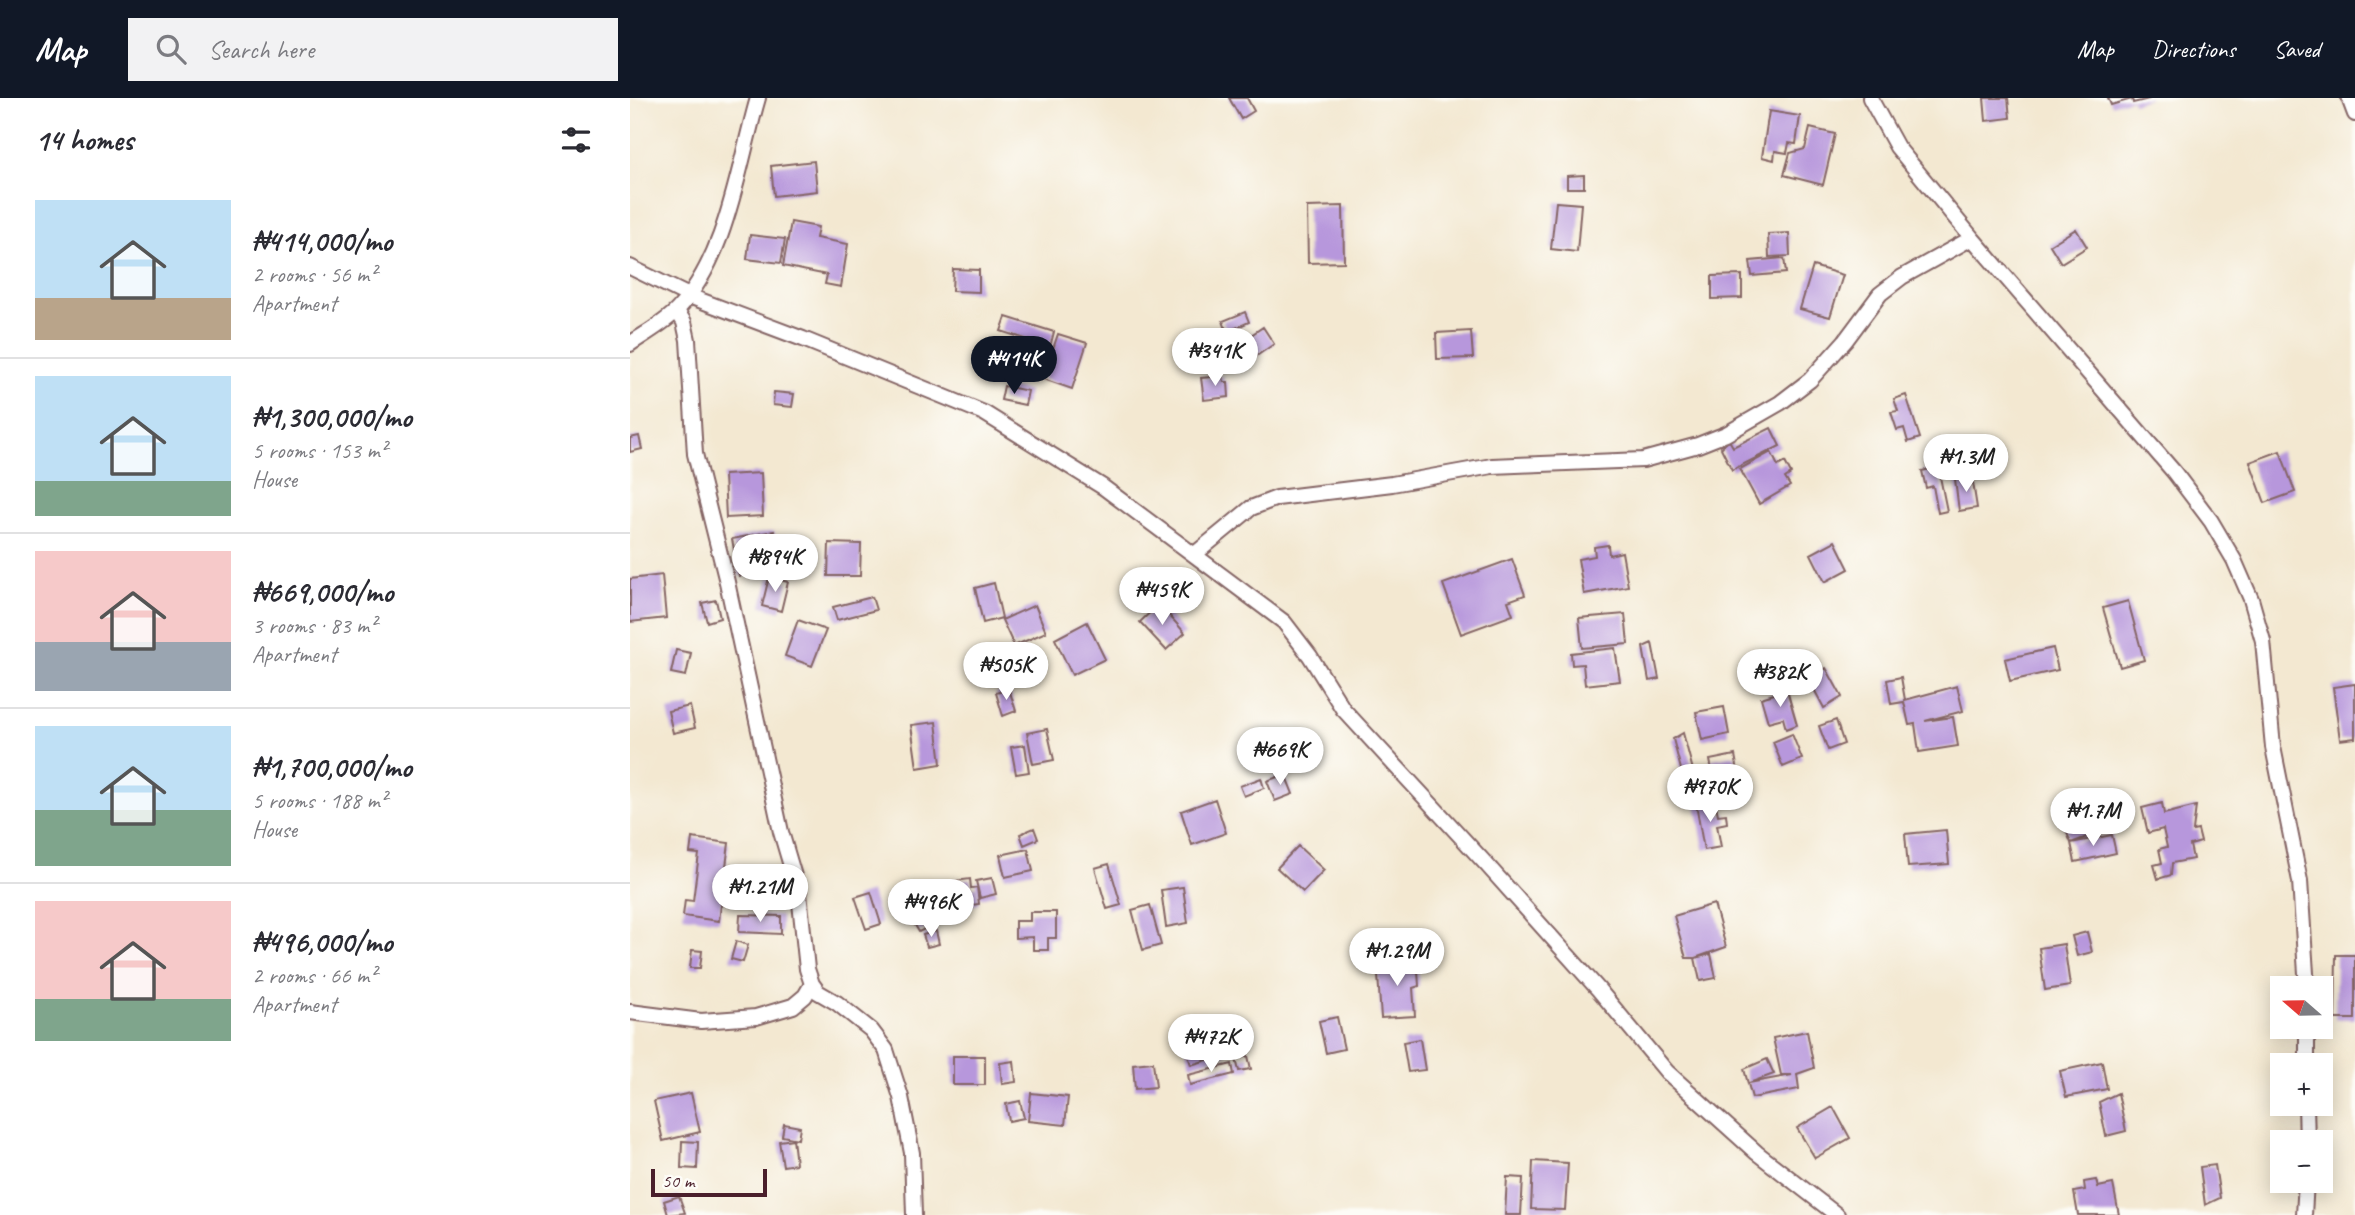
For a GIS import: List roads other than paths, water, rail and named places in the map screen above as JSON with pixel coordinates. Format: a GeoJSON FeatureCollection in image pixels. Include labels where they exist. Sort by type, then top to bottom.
{"type":"FeatureCollection","features":[{"type":"Feature","properties":{"kind":"street"},"geometry":{"type":"LineString","coordinates":[[630,344],[677,311],[706,267],[722,232],[734,193],[758,98]]}},
{"type":"Feature","properties":{"kind":"street"},"geometry":{"type":"LineString","coordinates":[[1870,98],[1897,147],[2174,472],[2211,521],[2234,560],[2251,598],[2263,641],[2273,747],[2300,881],[2306,976]]}},
{"type":"Feature","properties":{"kind":"street"},"geometry":{"type":"LineString","coordinates":[[2349,98],[2355,114]]}},
{"type":"Feature","properties":{"kind":"street"},"geometry":{"type":"LineString","coordinates":[[1195,554],[1251,508],[1277,498],[1381,485],[1492,466],[1643,460],[1726,435],[1780,404],[1810,380],[1845,341],[1880,294],[1902,277],[1972,238]]}},
{"type":"Feature","properties":{"kind":"street"},"geometry":{"type":"LineString","coordinates":[[630,267],[689,296],[984,413],[1103,487],[1283,622],[1310,656],[1343,709],[1488,865],[1667,1072],[1757,1153],[1837,1215]]}},
{"type":"Feature","properties":{"kind":"street"},"geometry":{"type":"LineString","coordinates":[[677,311],[684,322],[688,340],[695,454],[732,606],[781,832],[799,893],[807,969],[818,992],[837,1003],[871,1030],[886,1050],[901,1097],[912,1153],[914,1215]]}},
{"type":"Feature","properties":{"kind":"street"},"geometry":{"type":"LineString","coordinates":[[630,1012],[701,1021],[756,1017],[793,1006],[805,996],[812,984]]}},
{"type":"Feature","properties":{"kind":"street"},"geometry":{"type":"LineString","coordinates":[[2304,1215],[2305,1193]]}}]}
